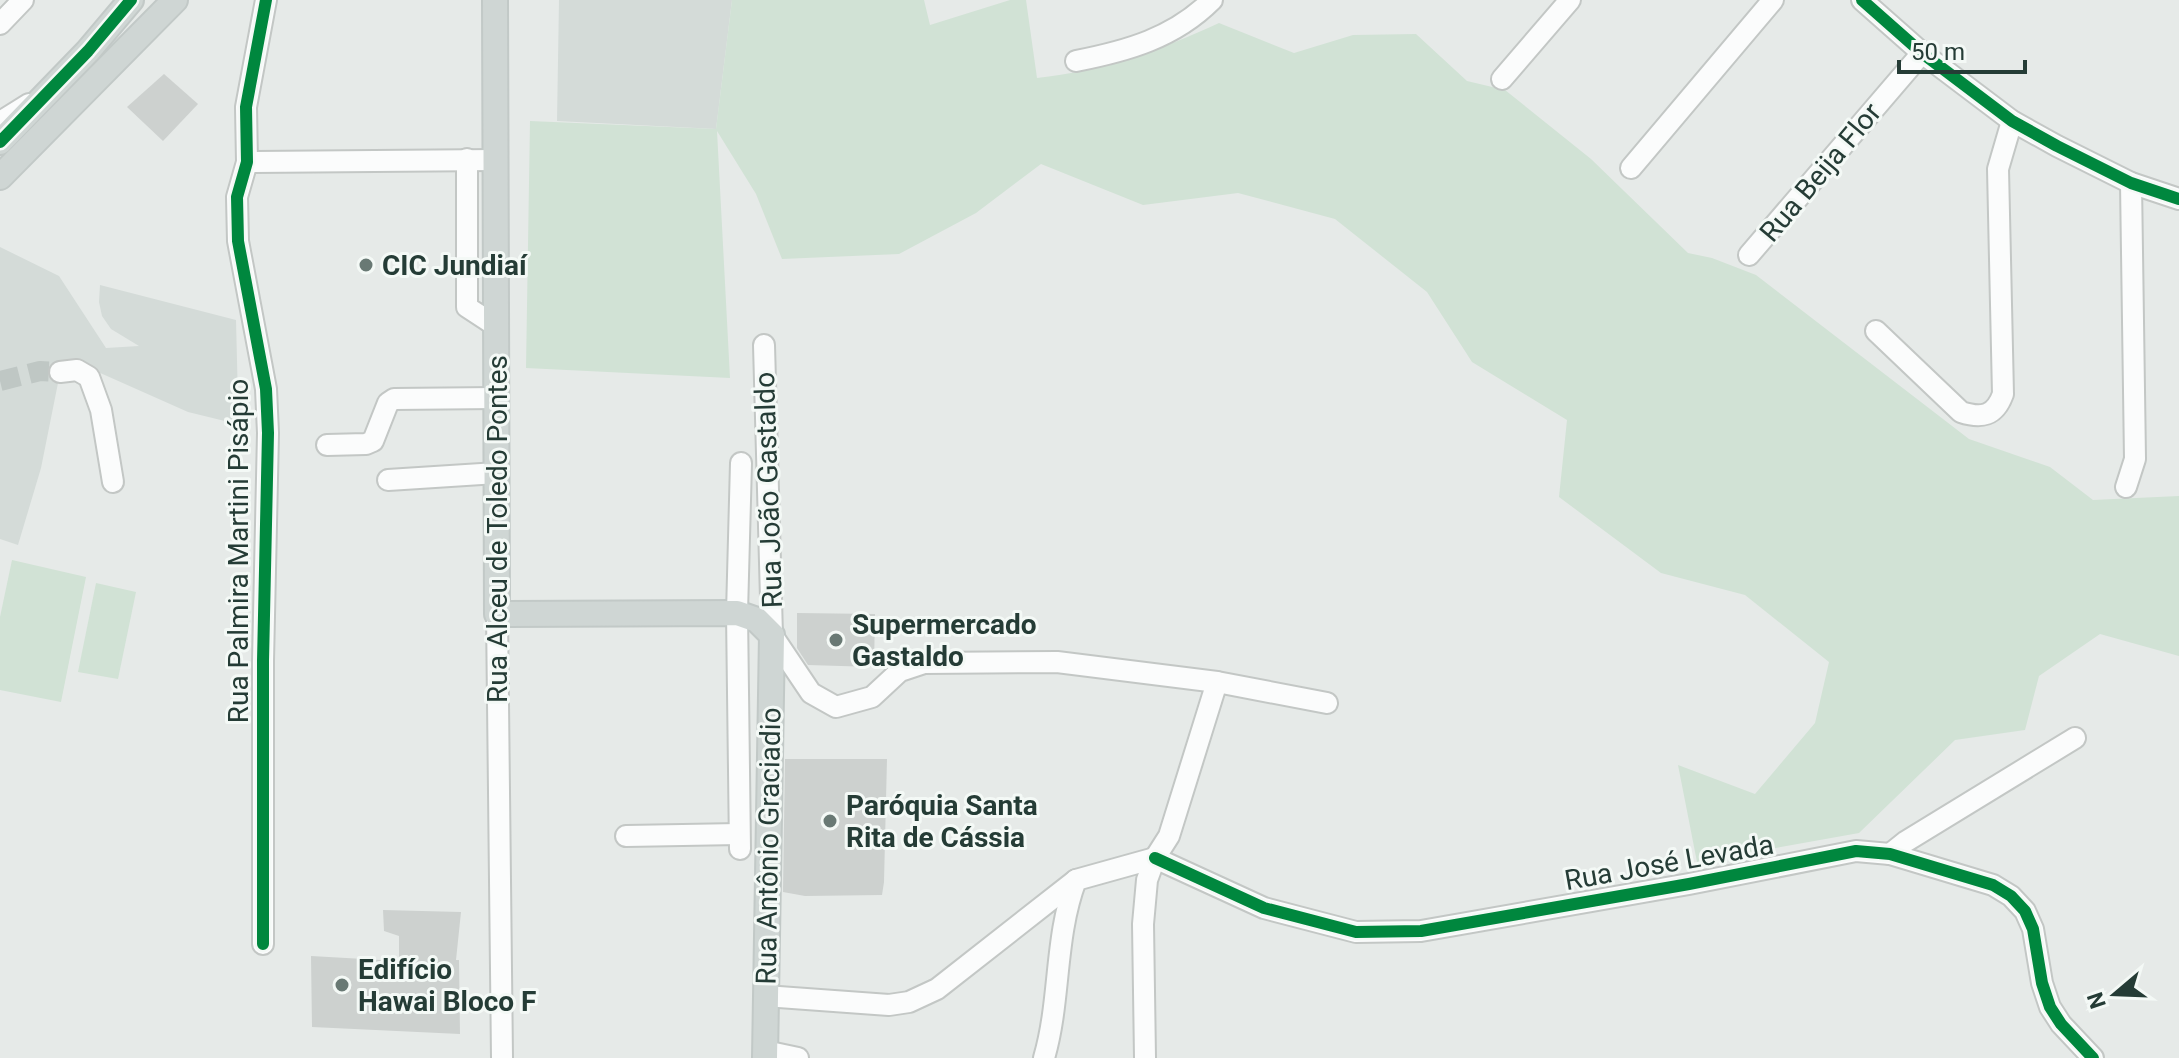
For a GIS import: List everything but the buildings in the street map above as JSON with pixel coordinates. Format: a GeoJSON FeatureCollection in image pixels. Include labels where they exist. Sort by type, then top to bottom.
{"type":"FeatureCollection","features":[{"type":"Feature","properties":{"kind":"main road"},"geometry":{"type":"LineString","coordinates":[[0,142],[99,39],[131,0]]}},
{"type":"Feature","properties":{"kind":"main road"},"geometry":{"type":"LineString","coordinates":[[0,177],[175,0]]}},
{"type":"Feature","properties":{"kind":"main road","name":"Rua Alceu de Toledo Pontes"},"geometry":{"type":"LineString","coordinates":[[495,0],[497,614]]}},
{"type":"Feature","properties":{"kind":"main road"},"geometry":{"type":"LineString","coordinates":[[497,614],[737,613],[757,620],[772,635]]}},
{"type":"Feature","properties":{"kind":"main road","name":"Rua Antônio Graciadio"},"geometry":{"type":"LineString","coordinates":[[765,1054],[772,635]]}},
{"type":"Feature","properties":{"kind":"street"},"geometry":{"type":"LineString","coordinates":[[0,24],[23,0]]}},
{"type":"Feature","properties":{"kind":"street","name":"Rua Palmira Martini Pisápio"},"geometry":{"type":"LineString","coordinates":[[263,944],[263,661],[268,433],[266,389],[238,241],[237,197],[247,162],[246,107],[266,0]]}},
{"type":"Feature","properties":{"kind":"street"},"geometry":{"type":"LineString","coordinates":[[1076,61],[1124,51],[1165,35],[1194,17],[1212,0]]}},
{"type":"Feature","properties":{"kind":"street"},"geometry":{"type":"LineString","coordinates":[[1502,79],[1570,0]]}},
{"type":"Feature","properties":{"kind":"street"},"geometry":{"type":"LineString","coordinates":[[1631,168],[1773,0]]}},
{"type":"Feature","properties":{"kind":"street"},"geometry":{"type":"LineString","coordinates":[[1862,0],[1922,53],[2012,121],[2131,183],[2179,199]]}},
{"type":"Feature","properties":{"kind":"street","name":"Rua Beija Flor"},"geometry":{"type":"LineString","coordinates":[[1749,255],[1922,53]]}},
{"type":"Feature","properties":{"kind":"street"},"geometry":{"type":"LineString","coordinates":[[0,122],[50,92]]}},
{"type":"Feature","properties":{"kind":"street"},"geometry":{"type":"LineString","coordinates":[[1876,331],[1961,412],[1975,416],[1988,414],[1999,406],[2003,394],[1998,169],[2012,121]]}},
{"type":"Feature","properties":{"kind":"street"},"geometry":{"type":"LineString","coordinates":[[467,159],[467,307],[496,326]]}},
{"type":"Feature","properties":{"kind":"street"},"geometry":{"type":"LineString","coordinates":[[247,162],[495,160]]}},
{"type":"Feature","properties":{"kind":"street"},"geometry":{"type":"LineString","coordinates":[[2126,487],[2135,459],[2131,183]]}},
{"type":"Feature","properties":{"kind":"street","name":"Rua João Gastaldo"},"geometry":{"type":"LineString","coordinates":[[764,345],[772,635]]}},
{"type":"Feature","properties":{"kind":"street"},"geometry":{"type":"LineString","coordinates":[[60,372],[77,370],[89,377],[101,410],[113,482]]}},
{"type":"Feature","properties":{"kind":"street"},"geometry":{"type":"LineString","coordinates":[[327,445],[373,441],[388,403],[394,399],[496,398]]}},
{"type":"Feature","properties":{"kind":"street"},"geometry":{"type":"LineString","coordinates":[[626,836],[739,841],[737,613],[741,463]]}},
{"type":"Feature","properties":{"kind":"street"},"geometry":{"type":"LineString","coordinates":[[388,480],[497,473]]}},
{"type":"Feature","properties":{"kind":"street","name":"Rua Alceu de Toledo Pontes"},"geometry":{"type":"LineString","coordinates":[[497,614],[502,1058]]}},
{"type":"Feature","properties":{"kind":"street"},"geometry":{"type":"LineString","coordinates":[[772,635],[811,693],[836,707],[872,697],[900,671],[924,663],[1057,662],[1217,682],[1327,703]]}},
{"type":"Feature","properties":{"kind":"street"},"geometry":{"type":"LineString","coordinates":[[1145,1058],[1143,924],[1147,880],[1155,858],[1169,836],[1217,682]]}},
{"type":"Feature","properties":{"kind":"street"},"geometry":{"type":"LineString","coordinates":[[1890,854],[2075,738]]}},
{"type":"Feature","properties":{"kind":"street","name":"Rua José Levada"},"geometry":{"type":"LineString","coordinates":[[1155,858],[1264,908],[1356,932],[1421,931],[1856,851],[1890,854],[1993,885],[2011,896],[2025,911],[2033,929],[2042,983],[2050,1007],[2061,1024],[2093,1058]]}},
{"type":"Feature","properties":{"kind":"street"},"geometry":{"type":"LineString","coordinates":[[765,996],[889,1005],[909,1002],[937,989],[1076,880],[1155,858]]}},
{"type":"Feature","properties":{"kind":"street"},"geometry":{"type":"LineString","coordinates":[[1044,1058],[1049,1040],[1060,935],[1076,880]]}},
{"type":"Feature","properties":{"kind":"street"},"geometry":{"type":"LineString","coordinates":[[765,1054],[798,1058]]}},
{"type":"Feature","properties":{"kind":"shaded area"},"geometry":{"type":"Polygon","coordinates":[[[559,0],[732,0],[716,129],[557,121],[559,0]]]}},
{"type":"Feature","properties":{"kind":"shaded area"},"geometry":{"type":"Polygon","coordinates":[[[0,247],[59,276],[106,348],[139,346],[111,329],[102,316],[100,285],[236,320],[238,401],[233,423],[188,412],[80,364],[61,368],[41,468],[18,545],[0,539],[0,247]]]}},
{"type":"Feature","properties":{"kind":"green space"},"geometry":{"type":"Polygon","coordinates":[[[732,0],[924,0],[930,25],[1010,0],[1026,0],[1037,78],[1130,58],[1219,23],[1294,53],[1353,35],[1416,34],[1467,81],[1505,90],[1591,159],[1688,253],[1712,258],[1756,275],[1969,439],[2050,467],[2093,500],[2179,496],[2179,656],[2100,634],[2039,676],[2025,730],[1955,740],[1859,833],[1697,862],[1678,765],[1755,794],[1815,723],[1829,662],[1745,595],[1661,573],[1559,497],[1567,420],[1472,362],[1427,292],[1335,219],[1238,193],[1143,205],[1041,164],[976,213],[899,254],[782,259],[756,194],[717,131],[730,378],[526,368],[530,121],[716,129],[732,0]]]}},
{"type":"Feature","properties":{"kind":"green space"},"geometry":{"type":"Polygon","coordinates":[[[12,560],[86,577],[61,702],[0,690],[0,617],[12,560]]]}},
{"type":"Feature","properties":{"kind":"green space"},"geometry":{"type":"Polygon","coordinates":[[[96,583],[136,592],[118,679],[78,672],[96,583]]]}},
{"type":"Feature","properties":{"kind":"tunnel"},"geometry":{"type":"LineString","coordinates":[[0,381],[40,371],[60,372]]}},
{"type":"Feature","properties":{"kind":"cycle path"},"geometry":{"type":"LineString","coordinates":[[0,142],[88,51],[131,0]]}},
{"type":"Feature","properties":{"kind":"cycle path"},"geometry":{"type":"LineString","coordinates":[[263,944],[263,661],[268,433],[266,389],[238,241],[237,197],[247,162],[246,107],[266,0]]}},
{"type":"Feature","properties":{"kind":"cycle path"},"geometry":{"type":"LineString","coordinates":[[1862,0],[1922,53],[2012,121],[2131,183],[2179,199]]}},
{"type":"Feature","properties":{"kind":"cycle path"},"geometry":{"type":"LineString","coordinates":[[1155,858],[1264,908],[1356,932],[1421,931],[1856,851],[1890,854],[1993,885],[2011,896],[2025,911],[2033,929],[2042,983],[2050,1007],[2061,1024],[2093,1058]]}},
{"type":"Feature","properties":{"kind":"place","name":"CIC Jundiaí"},"geometry":{"type":"Point","coordinates":[366,265]}},
{"type":"Feature","properties":{"kind":"place","name":"Supermercado Gastaldo"},"geometry":{"type":"Point","coordinates":[836,640]}},
{"type":"Feature","properties":{"kind":"place","name":"Paróquia Santa Rita de Cássia"},"geometry":{"type":"Point","coordinates":[830,821]}},
{"type":"Feature","properties":{"kind":"place","name":"Edifício Hawai Bloco F"},"geometry":{"type":"Point","coordinates":[342,985]}}]}
